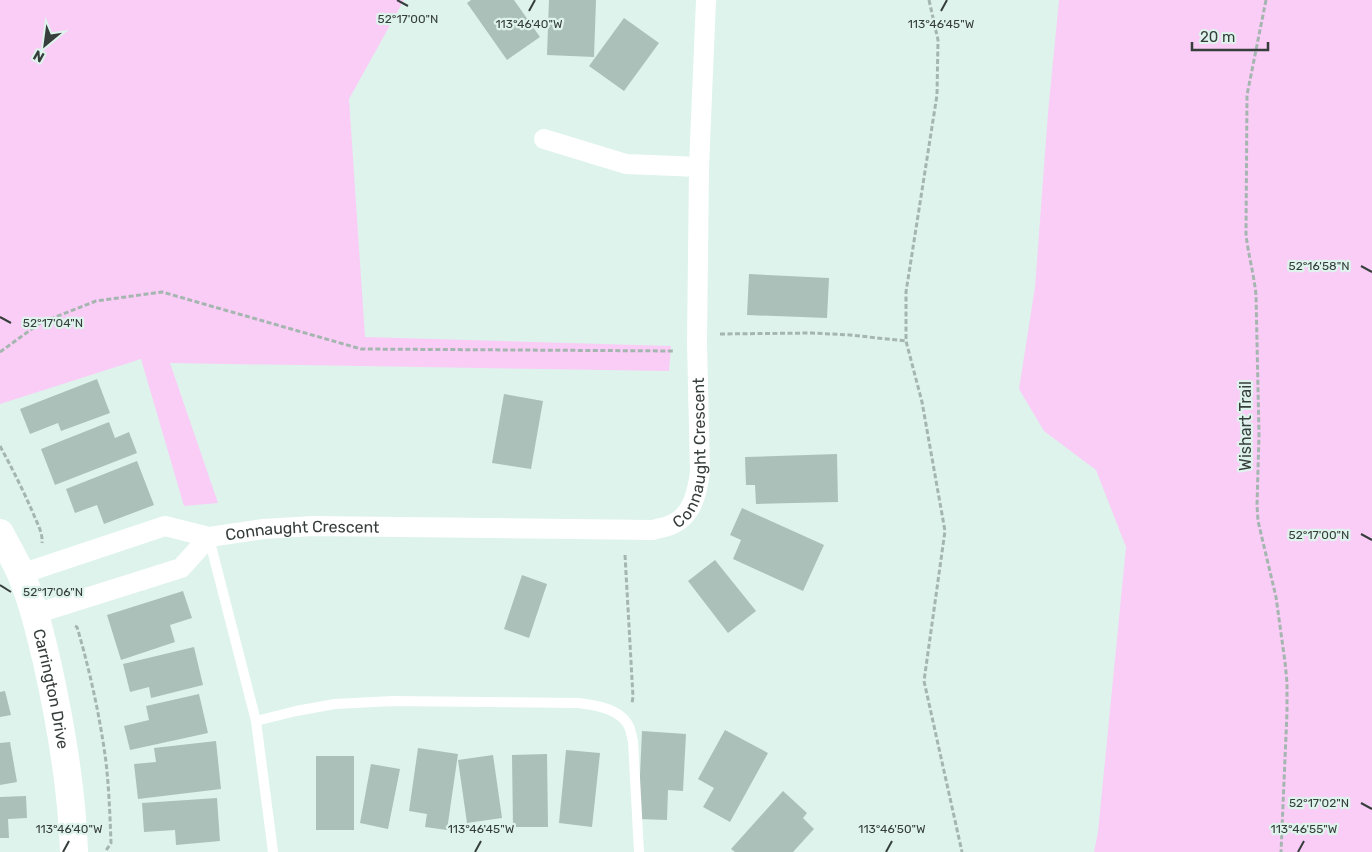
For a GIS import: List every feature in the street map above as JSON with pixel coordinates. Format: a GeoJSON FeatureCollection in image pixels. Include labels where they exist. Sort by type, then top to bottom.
{"type":"FeatureCollection","features":[{"type":"Feature","properties":{"kind":"street","name":"Connaught Crescent"},"geometry":{"type":"LineString","coordinates":[[21,574],[166,526],[209,537],[263,529],[313,526],[652,530],[669,526],[681,519],[690,509],[697,492],[700,472],[697,343],[699,167],[706,0]]}},
{"type":"Feature","properties":{"kind":"street"},"geometry":{"type":"LineString","coordinates":[[544,139],[626,164],[699,167]]}},
{"type":"Feature","properties":{"kind":"street","name":"Carrington Drive"},"geometry":{"type":"LineString","coordinates":[[0,533],[21,574],[36,614],[64,751],[74,852]]}},
{"type":"Feature","properties":{"kind":"street","name":"Connaught Crescent"},"geometry":{"type":"LineString","coordinates":[[36,614],[181,568],[209,537]]}},
{"type":"Feature","properties":{"kind":"lane"},"geometry":{"type":"LineString","coordinates":[[209,537],[256,721],[273,852]]}},
{"type":"Feature","properties":{"kind":"lane"},"geometry":{"type":"LineString","coordinates":[[256,721],[335,704],[394,701],[578,703],[608,709],[622,717],[627,723],[633,741],[639,852]]}},
{"type":"Feature","properties":{"kind":"path"},"geometry":{"type":"LineString","coordinates":[[929,0],[938,40],[937,95],[906,292],[906,341],[922,402],[945,531],[924,681],[962,852]]}},
{"type":"Feature","properties":{"kind":"path","name":"Wishart Trail"},"geometry":{"type":"LineString","coordinates":[[1266,0],[1247,95],[1246,234],[1256,295],[1259,435],[1258,521],[1276,597],[1287,683],[1281,852]]}},
{"type":"Feature","properties":{"kind":"path"},"geometry":{"type":"LineString","coordinates":[[0,352],[40,323],[96,301],[162,292],[360,349],[677,351]]}},
{"type":"Feature","properties":{"kind":"path"},"geometry":{"type":"LineString","coordinates":[[721,334],[831,334],[906,341]]}},
{"type":"Feature","properties":{"kind":"path"},"geometry":{"type":"LineString","coordinates":[[0,446],[21,484],[39,527],[43,538],[41,548]]}},
{"type":"Feature","properties":{"kind":"path"},"geometry":{"type":"LineString","coordinates":[[625,555],[633,697],[627,723]]}},
{"type":"Feature","properties":{"kind":"path"},"geometry":{"type":"LineString","coordinates":[[71,623],[77,628],[86,660],[97,708],[106,763],[112,843],[105,852]]}},
{"type":"Feature","properties":{"kind":"shaded area"},"geometry":{"type":"Polygon","coordinates":[[[0,0],[404,0],[349,99],[365,337],[671,346],[669,371],[170,363],[218,503],[184,506],[141,359],[0,404],[0,0]]]}},
{"type":"Feature","properties":{"kind":"shaded area"},"geometry":{"type":"Polygon","coordinates":[[[1059,0],[1372,0],[1372,852],[1094,852],[1098,832],[1126,547],[1096,470],[1044,431],[1019,389],[1035,287],[1048,113],[1059,0]]]}},
{"type":"Feature","properties":{"kind":"building"},"geometry":{"type":"Polygon","coordinates":[[[471,0],[514,0],[540,37],[507,60],[467,3],[471,0]]]}},
{"type":"Feature","properties":{"kind":"building"},"geometry":{"type":"Polygon","coordinates":[[[549,0],[596,0],[594,57],[547,55],[549,0]]]}},
{"type":"Feature","properties":{"kind":"building"},"geometry":{"type":"Polygon","coordinates":[[[624,18],[659,43],[624,91],[589,66],[624,18]]]}},
{"type":"Feature","properties":{"kind":"building"},"geometry":{"type":"Polygon","coordinates":[[[749,274],[829,278],[827,318],[747,315],[749,274]]]}},
{"type":"Feature","properties":{"kind":"building"},"geometry":{"type":"Polygon","coordinates":[[[97,379],[110,413],[61,431],[58,423],[30,434],[20,409],[97,379]]]}},
{"type":"Feature","properties":{"kind":"building"},"geometry":{"type":"Polygon","coordinates":[[[504,394],[543,401],[531,469],[492,463],[504,394]]]}},
{"type":"Feature","properties":{"kind":"building"},"geometry":{"type":"Polygon","coordinates":[[[109,422],[115,438],[129,432],[137,453],[55,485],[41,449],[109,422]]]}},
{"type":"Feature","properties":{"kind":"building"},"geometry":{"type":"Polygon","coordinates":[[[837,454],[838,502],[756,504],[755,485],[746,485],[745,457],[837,454]]]}},
{"type":"Feature","properties":{"kind":"building"},"geometry":{"type":"Polygon","coordinates":[[[137,461],[154,505],[104,524],[97,505],[75,513],[66,489],[137,461]]]}},
{"type":"Feature","properties":{"kind":"building"},"geometry":{"type":"Polygon","coordinates":[[[742,508],[824,545],[803,591],[733,559],[741,540],[730,535],[742,508]]]}},
{"type":"Feature","properties":{"kind":"building"},"geometry":{"type":"Polygon","coordinates":[[[715,560],[756,611],[728,633],[688,581],[715,560]]]}},
{"type":"Feature","properties":{"kind":"building"},"geometry":{"type":"Polygon","coordinates":[[[522,575],[547,584],[529,638],[504,629],[522,575]]]}},
{"type":"Feature","properties":{"kind":"building"},"geometry":{"type":"Polygon","coordinates":[[[183,591],[192,618],[170,625],[175,642],[121,660],[107,615],[183,591]]]}},
{"type":"Feature","properties":{"kind":"building"},"geometry":{"type":"Polygon","coordinates":[[[194,647],[203,685],[151,698],[149,687],[130,692],[123,664],[194,647]]]}},
{"type":"Feature","properties":{"kind":"building"},"geometry":{"type":"Polygon","coordinates":[[[5,691],[11,715],[0,717],[0,692],[5,691]]]}},
{"type":"Feature","properties":{"kind":"building"},"geometry":{"type":"Polygon","coordinates":[[[199,694],[208,733],[130,750],[124,726],[149,720],[146,706],[199,694]]]}},
{"type":"Feature","properties":{"kind":"building"},"geometry":{"type":"Polygon","coordinates":[[[725,730],[768,753],[730,822],[703,807],[714,788],[698,779],[725,730]]]}},
{"type":"Feature","properties":{"kind":"building"},"geometry":{"type":"Polygon","coordinates":[[[642,731],[686,734],[683,791],[668,790],[667,820],[638,819],[642,731]]]}},
{"type":"Feature","properties":{"kind":"building"},"geometry":{"type":"Polygon","coordinates":[[[216,741],[221,789],[138,799],[134,764],[156,762],[154,748],[216,741]]]}},
{"type":"Feature","properties":{"kind":"building"},"geometry":{"type":"Polygon","coordinates":[[[10,742],[17,782],[0,785],[0,743],[10,742]]]}},
{"type":"Feature","properties":{"kind":"building"},"geometry":{"type":"Polygon","coordinates":[[[418,748],[458,754],[447,830],[425,827],[427,814],[409,811],[418,748]]]}},
{"type":"Feature","properties":{"kind":"building"},"geometry":{"type":"Polygon","coordinates":[[[566,750],[600,753],[592,827],[559,823],[566,750]]]}},
{"type":"Feature","properties":{"kind":"building"},"geometry":{"type":"Polygon","coordinates":[[[547,754],[548,827],[513,827],[512,755],[547,754]]]}},
{"type":"Feature","properties":{"kind":"building"},"geometry":{"type":"Polygon","coordinates":[[[493,755],[502,818],[467,823],[458,760],[493,755]]]}},
{"type":"Feature","properties":{"kind":"building"},"geometry":{"type":"Polygon","coordinates":[[[316,756],[354,756],[354,830],[316,830],[316,756]]]}},
{"type":"Feature","properties":{"kind":"building"},"geometry":{"type":"Polygon","coordinates":[[[371,764],[400,769],[388,829],[360,823],[371,764]]]}},
{"type":"Feature","properties":{"kind":"building"},"geometry":{"type":"Polygon","coordinates":[[[783,791],[807,813],[803,818],[814,829],[793,852],[735,852],[731,849],[783,791]]]}},
{"type":"Feature","properties":{"kind":"building"},"geometry":{"type":"Polygon","coordinates":[[[26,796],[27,818],[8,819],[9,838],[0,838],[0,797],[26,796]]]}},
{"type":"Feature","properties":{"kind":"building"},"geometry":{"type":"Polygon","coordinates":[[[217,798],[220,841],[176,845],[175,830],[144,832],[142,803],[217,798]]]}}]}
